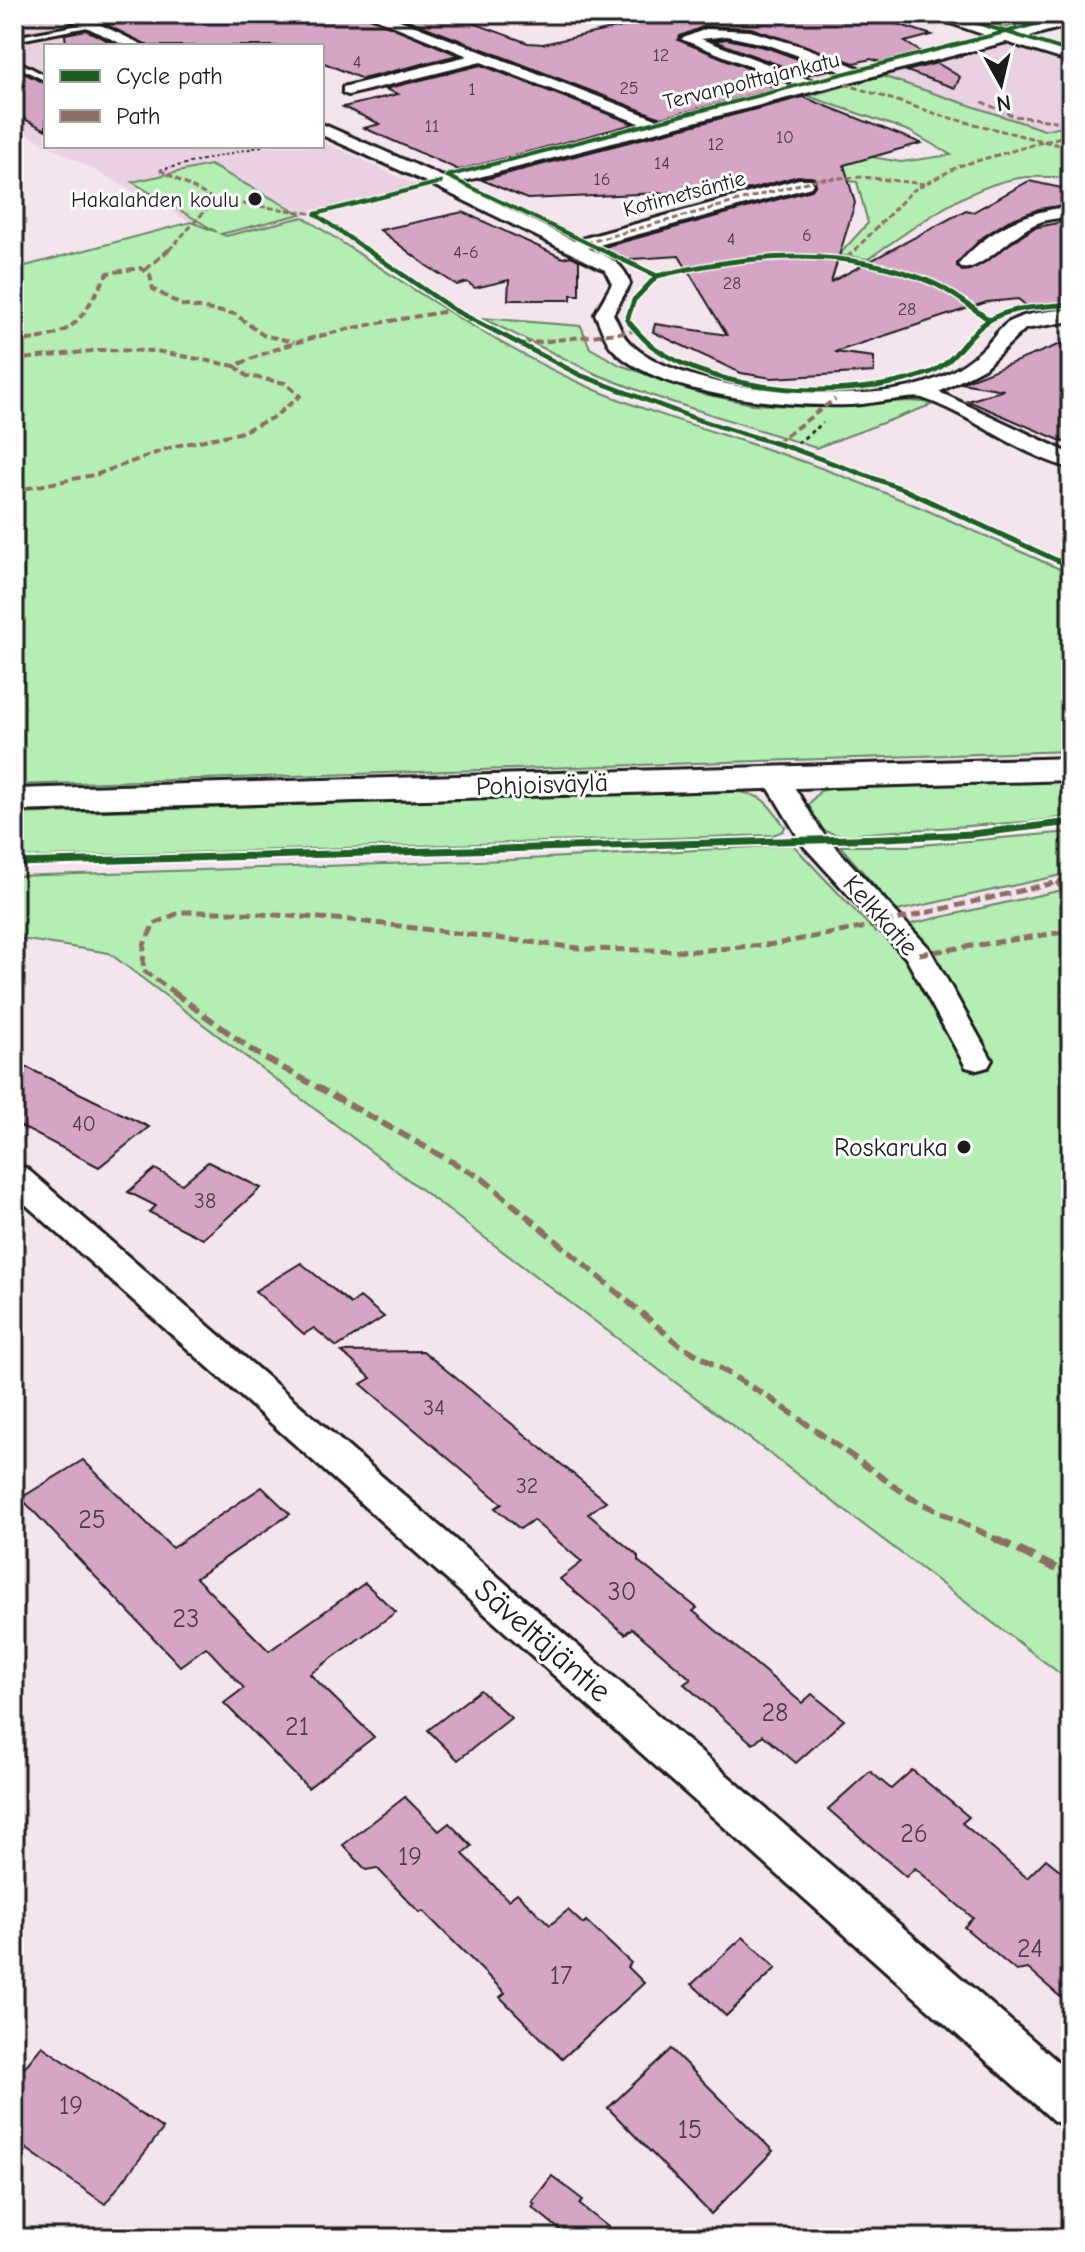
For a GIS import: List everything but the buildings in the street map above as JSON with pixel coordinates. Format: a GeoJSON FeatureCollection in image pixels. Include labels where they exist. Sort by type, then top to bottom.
{"type":"FeatureCollection","features":[{"type":"Feature","properties":{"kind":"main road","name":"Pohjoisväylä"},"geometry":{"type":"LineString","coordinates":[[14,800],[1071,769]]}},
{"type":"Feature","properties":{"kind":"street"},"geometry":{"type":"LineString","coordinates":[[66,14],[134,44]]}},
{"type":"Feature","properties":{"kind":"street"},"geometry":{"type":"LineString","coordinates":[[372,14],[660,126]]}},
{"type":"Feature","properties":{"kind":"street"},"geometry":{"type":"LineString","coordinates":[[931,14],[1071,58]]}},
{"type":"Feature","properties":{"kind":"street","name":"Tervanpolttajankatu"},"geometry":{"type":"LineString","coordinates":[[441,182],[1071,21]]}},
{"type":"Feature","properties":{"kind":"street"},"geometry":{"type":"LineString","coordinates":[[814,86],[688,39],[716,31],[741,32],[862,74]]}},
{"type":"Feature","properties":{"kind":"street"},"geometry":{"type":"LineString","coordinates":[[348,90],[482,57]]}},
{"type":"Feature","properties":{"kind":"street"},"geometry":{"type":"LineString","coordinates":[[324,130],[441,182],[611,266],[620,278],[618,291],[604,314],[610,333],[632,355],[667,373],[722,390],[788,397],[856,399],[922,391],[968,371],[1012,329],[1037,319],[1071,315]]}},
{"type":"Feature","properties":{"kind":"street","name":"Kotimetsäntie"},"geometry":{"type":"LineString","coordinates":[[583,250],[805,183]]}},
{"type":"Feature","properties":{"kind":"street"},"geometry":{"type":"LineString","coordinates":[[968,264],[1014,227],[1053,212],[1071,212]]}},
{"type":"Feature","properties":{"kind":"street"},"geometry":{"type":"LineString","coordinates":[[922,391],[1071,462]]}},
{"type":"Feature","properties":{"kind":"street","name":"Kelkkatie"},"geometry":{"type":"LineString","coordinates":[[775,777],[820,847],[919,954],[977,1060]]}},
{"type":"Feature","properties":{"kind":"street","name":"Säveltäjäntie"},"geometry":{"type":"LineString","coordinates":[[14,1176],[1071,2104]]}},
{"type":"Feature","properties":{"kind":"lane"},"geometry":{"type":"LineString","coordinates":[[14,39],[91,25]]}},
{"type":"Feature","properties":{"kind":"lane"},"geometry":{"type":"LineString","coordinates":[[19,64],[44,78]]}},
{"type":"Feature","properties":{"kind":"path"},"geometry":{"type":"LineString","coordinates":[[160,170],[254,148]]}},
{"type":"Feature","properties":{"kind":"path"},"geometry":{"type":"LineString","coordinates":[[776,443],[805,453]]}},
{"type":"Feature","properties":{"kind":"shaded area","name":"Hakalahden koulu"},"geometry":{"type":"Polygon","coordinates":[[[14,14],[43,14],[110,44],[44,44],[44,143],[14,127],[14,14]]]}},
{"type":"Feature","properties":{"kind":"shaded area"},"geometry":{"type":"Polygon","coordinates":[[[737,33],[842,70],[803,79],[701,39],[737,33]]]}},
{"type":"Feature","properties":{"kind":"shaded area"},"geometry":{"type":"Polygon","coordinates":[[[1003,44],[1071,65],[1071,124],[1044,130],[882,76],[1003,44]]]}},
{"type":"Feature","properties":{"kind":"shaded area","name":"Hakalahden koulu"},"geometry":{"type":"Polygon","coordinates":[[[324,142],[418,186],[306,212],[303,217],[226,236],[191,222],[54,148],[324,148],[324,142]]]}},
{"type":"Feature","properties":{"kind":"green space"},"geometry":{"type":"Polygon","coordinates":[[[953,14],[1063,14],[1004,28],[953,14]]]}},
{"type":"Feature","properties":{"kind":"green space"},"geometry":{"type":"Polygon","coordinates":[[[882,76],[1044,130],[1071,124],[1071,178],[1027,177],[1006,181],[943,208],[868,259],[839,255],[868,223],[857,182],[823,178],[842,152],[901,162],[951,155],[909,131],[808,96],[882,76]]]}},
{"type":"Feature","properties":{"kind":"green space"},"geometry":{"type":"Polygon","coordinates":[[[210,165],[301,214],[221,234],[226,236],[303,217],[475,328],[584,385],[635,406],[861,483],[1071,574],[1071,751],[14,785],[14,269],[191,222],[217,232],[132,182],[210,165]]]}},
{"type":"Feature","properties":{"kind":"green space"},"geometry":{"type":"Polygon","coordinates":[[[482,318],[581,326],[590,348],[620,365],[699,393],[752,404],[806,407],[907,401],[936,403],[816,448],[653,396],[596,374],[482,318]]]}},
{"type":"Feature","properties":{"kind":"green space"},"geometry":{"type":"Polygon","coordinates":[[[1071,781],[1071,816],[1038,821],[841,835],[819,827],[809,804],[820,791],[836,788],[1071,781]]]}},
{"type":"Feature","properties":{"kind":"green space"},"geometry":{"type":"Polygon","coordinates":[[[732,791],[751,794],[764,801],[785,827],[783,831],[773,835],[14,858],[14,814],[732,791]]]}},
{"type":"Feature","properties":{"kind":"green space"},"geometry":{"type":"Polygon","coordinates":[[[1071,832],[1071,873],[897,911],[840,846],[910,846],[1071,832]]]}},
{"type":"Feature","properties":{"kind":"green space"},"geometry":{"type":"Polygon","coordinates":[[[793,845],[875,932],[1071,888],[1071,1682],[109,953],[14,938],[14,876],[509,860],[793,845]]]}},
{"type":"Feature","properties":{"kind":"marked path"},"geometry":{"type":"LineString","coordinates":[[845,84],[946,117],[1071,148]]}},
{"type":"Feature","properties":{"kind":"marked path"},"geometry":{"type":"LineString","coordinates":[[982,102],[1014,116],[1071,123]]}},
{"type":"Feature","properties":{"kind":"marked path"},"geometry":{"type":"LineString","coordinates":[[846,259],[912,191],[959,166],[1071,134]]}},
{"type":"Feature","properties":{"kind":"marked path"},"geometry":{"type":"LineString","coordinates":[[160,170],[215,200],[315,214]]}},
{"type":"Feature","properties":{"kind":"marked path"},"geometry":{"type":"LineString","coordinates":[[586,243],[818,179],[863,177],[925,184]]}},
{"type":"Feature","properties":{"kind":"marked path"},"geometry":{"type":"LineString","coordinates":[[145,270],[164,255],[215,200]]}},
{"type":"Feature","properties":{"kind":"marked path"},"geometry":{"type":"LineString","coordinates":[[14,342],[66,332],[82,318],[108,273],[140,268],[150,275],[153,289],[181,305],[235,314],[263,335],[294,342]]}},
{"type":"Feature","properties":{"kind":"marked path"},"geometry":{"type":"LineString","coordinates":[[14,491],[98,474],[175,446],[239,433],[274,417],[300,396],[285,383],[247,376],[235,366],[260,354],[314,336],[454,310]]}},
{"type":"Feature","properties":{"kind":"marked path"},"geometry":{"type":"LineString","coordinates":[[522,344],[634,331]]}},
{"type":"Feature","properties":{"kind":"marked path"},"geometry":{"type":"LineString","coordinates":[[14,360],[101,350],[156,351],[235,366]]}},
{"type":"Feature","properties":{"kind":"marked path"},"geometry":{"type":"LineString","coordinates":[[776,443],[835,399]]}},
{"type":"Feature","properties":{"kind":"marked path"},"geometry":{"type":"LineString","coordinates":[[1071,879],[861,928],[775,944],[695,951],[586,949],[350,920],[181,912],[154,924],[144,945],[143,970],[256,1053],[483,1179],[677,1343],[770,1398],[911,1498],[1071,1576]]}},
{"type":"Feature","properties":{"kind":"marked path"},"geometry":{"type":"LineString","coordinates":[[1057,882],[1071,901]]}},
{"type":"Feature","properties":{"kind":"marked path"},"geometry":{"type":"LineString","coordinates":[[919,954],[1071,931]]}},
{"type":"Feature","properties":{"kind":"cycle path"},"geometry":{"type":"LineString","coordinates":[[948,14],[1071,52]]}},
{"type":"Feature","properties":{"kind":"cycle path"},"geometry":{"type":"LineString","coordinates":[[447,176],[1071,15]]}},
{"type":"Feature","properties":{"kind":"cycle path"},"geometry":{"type":"LineString","coordinates":[[447,176],[657,276],[634,300],[627,320],[651,346],[684,365],[724,378],[768,386],[813,389],[856,388],[896,382],[939,369],[979,327],[995,317],[1071,304]]}},
{"type":"Feature","properties":{"kind":"cycle path"},"geometry":{"type":"LineString","coordinates":[[441,182],[315,214],[454,310],[580,375],[699,420],[791,448],[903,489],[1071,567]]}},
{"type":"Feature","properties":{"kind":"cycle path"},"geometry":{"type":"LineString","coordinates":[[657,276],[760,258],[795,256],[865,262],[932,283],[989,320]]}},
{"type":"Feature","properties":{"kind":"cycle path"},"geometry":{"type":"LineString","coordinates":[[14,863],[886,838],[972,834],[1071,822]]}},
{"type":"Feature","properties":{"kind":"place","name":"Hakalahden koulu"},"geometry":{"type":"Point","coordinates":[255,199]}},
{"type":"Feature","properties":{"kind":"place","name":"Roskaruka"},"geometry":{"type":"Point","coordinates":[964,1147]}}]}
